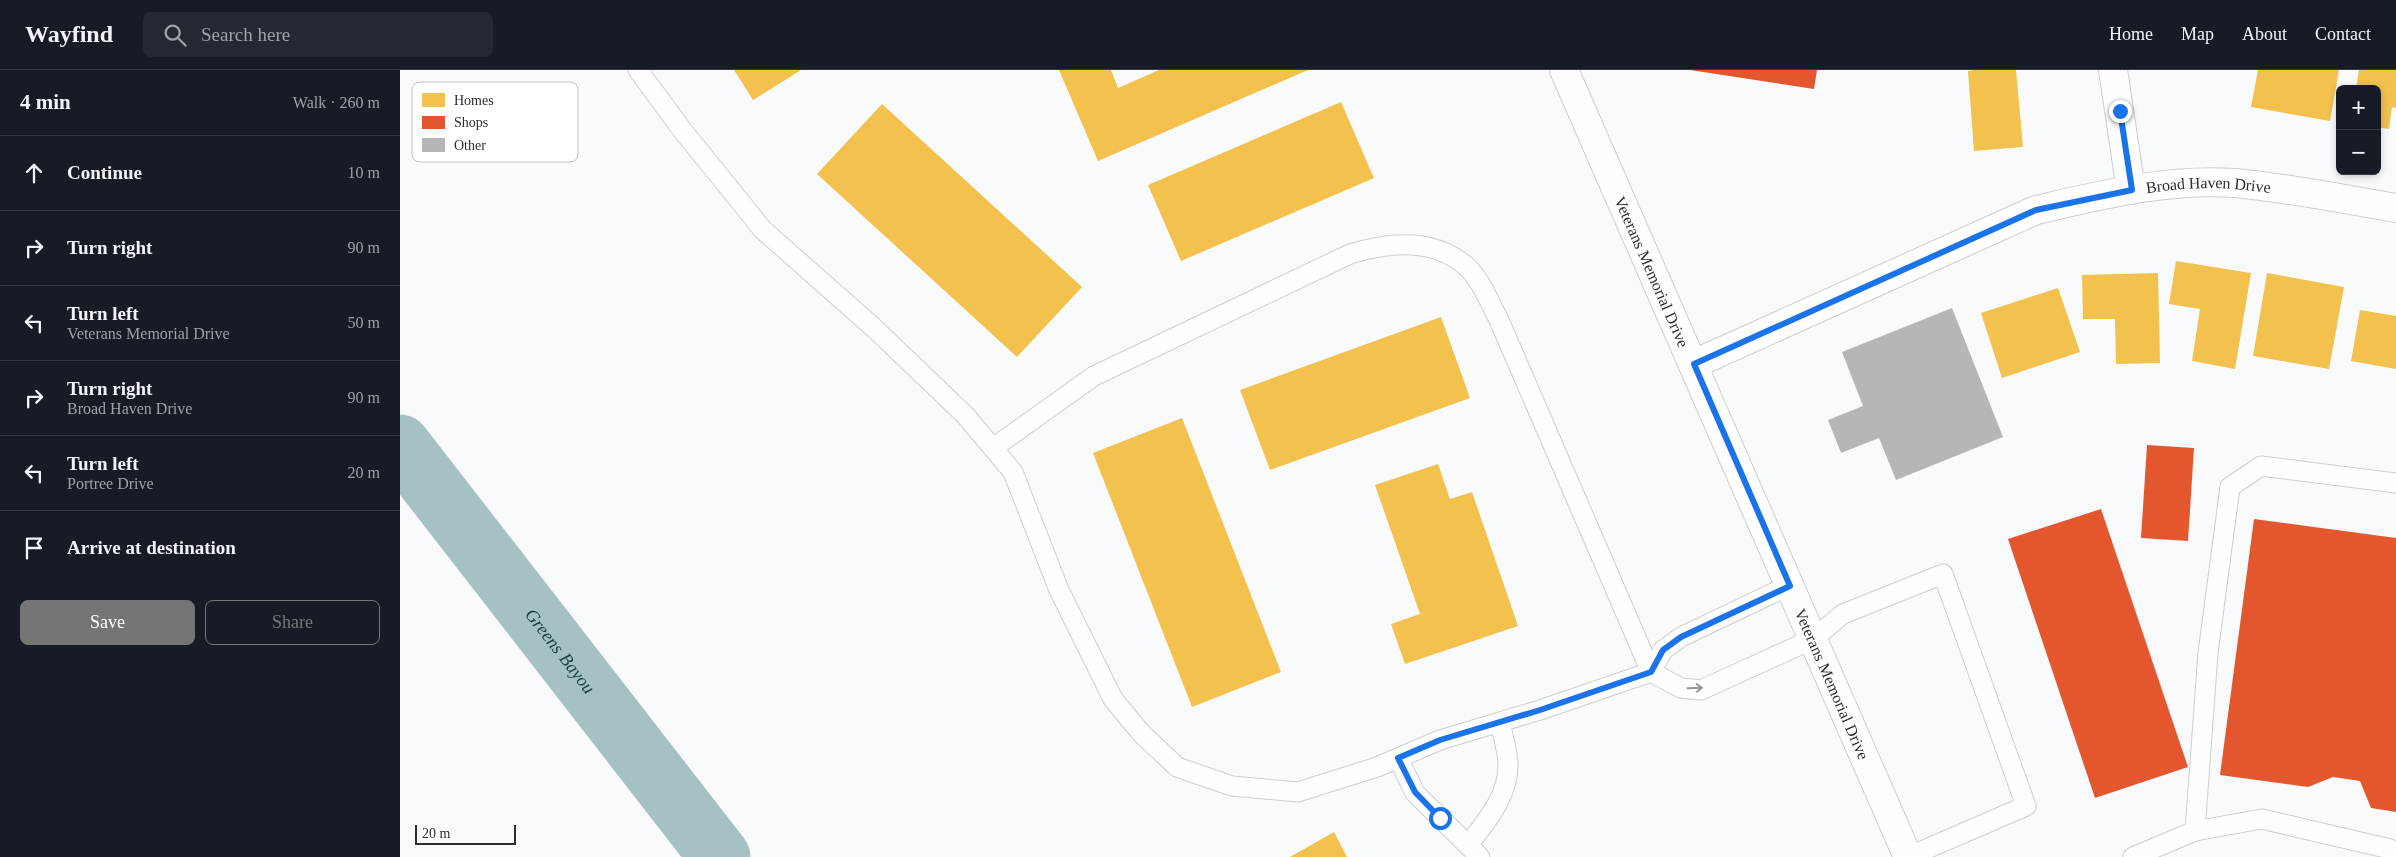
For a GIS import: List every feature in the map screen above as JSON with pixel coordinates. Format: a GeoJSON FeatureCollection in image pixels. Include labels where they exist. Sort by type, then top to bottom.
{"type":"FeatureCollection","features":[{"type":"Feature","properties":{"kind":"main road","name":"Veterans Memorial Drive"},"geometry":{"type":"LineString","coordinates":[[1564,70],[1908,857]]}},
{"type":"Feature","properties":{"kind":"main road"},"geometry":{"type":"LineString","coordinates":[[2113,70],[2132,190]]}},
{"type":"Feature","properties":{"kind":"main road","name":"Broad Haven Drive"},"geometry":{"type":"LineString","coordinates":[[1694,364],[2036,210],[2132,190],[2182,184],[2234,183],[2396,208]]}},
{"type":"Feature","properties":{"kind":"lane"},"geometry":{"type":"LineString","coordinates":[[638,70],[683,131],[763,230],[888,341],[965,415],[1013,472],[1060,590],[1113,699],[1141,733],[1177,767],[1232,786],[1298,792],[1378,767],[1440,740],[1500,723],[1651,672],[1663,650],[1681,637],[1790,586]]}},
{"type":"Feature","properties":{"kind":"lane"},"geometry":{"type":"LineString","coordinates":[[993,448],[1094,376],[1350,254],[1381,245],[1416,244],[1446,254],[1467,267],[1486,294],[1651,672],[1681,688],[1701,690],[1813,639],[1843,614],[1942,574],[2026,806],[1908,857]]}},
{"type":"Feature","properties":{"kind":"lane"},"geometry":{"type":"LineString","coordinates":[[2195,832],[2208,654],[2230,487],[2261,466],[2396,483]]}},
{"type":"Feature","properties":{"kind":"lane"},"geometry":{"type":"LineString","coordinates":[[1398,758],[1415,792],[1474,851],[1489,817],[1506,787],[1508,764],[1500,723]]}},
{"type":"Feature","properties":{"kind":"lane"},"geometry":{"type":"LineString","coordinates":[[2133,857],[2195,832],[2262,819],[2390,849],[2394,857]]}},
{"type":"Feature","properties":{"kind":"building: Homes"},"geometry":{"type":"Polygon","coordinates":[[[734,70],[801,70],[753,100],[734,70]]]}},
{"type":"Feature","properties":{"kind":"building: Homes"},"geometry":{"type":"Polygon","coordinates":[[[1059,70],[1111,70],[1118,88],[1159,70],[1308,70],[1098,161],[1059,70]]]}},
{"type":"Feature","properties":{"kind":"building: Homes"},"geometry":{"type":"Polygon","coordinates":[[[2016,70],[2023,147],[1974,151],[1968,71],[2016,70]]]}},
{"type":"Feature","properties":{"kind":"building: Homes"},"geometry":{"type":"Polygon","coordinates":[[[2258,70],[2339,70],[2330,121],[2251,107],[2258,70]]]}},
{"type":"Feature","properties":{"kind":"building: Homes"},"geometry":{"type":"Polygon","coordinates":[[[2359,70],[2396,70],[2396,108],[2392,107],[2389,129],[2381,128],[2381,85],[2357,85],[2359,70]]]}},
{"type":"Feature","properties":{"kind":"building: Homes"},"geometry":{"type":"Polygon","coordinates":[[[1341,102],[1374,178],[1181,261],[1148,185],[1341,102]]]}},
{"type":"Feature","properties":{"kind":"building: Homes"},"geometry":{"type":"Polygon","coordinates":[[[882,104],[1082,287],[1017,357],[817,174],[882,104]]]}},
{"type":"Feature","properties":{"kind":"building: Homes"},"geometry":{"type":"Polygon","coordinates":[[[2176,261],[2251,273],[2235,369],[2192,361],[2200,309],[2169,304],[2176,261]]]}},
{"type":"Feature","properties":{"kind":"building: Homes"},"geometry":{"type":"Polygon","coordinates":[[[2158,273],[2160,363],[2116,364],[2115,319],[2083,319],[2082,275],[2158,273]]]}},
{"type":"Feature","properties":{"kind":"building: Homes"},"geometry":{"type":"Polygon","coordinates":[[[2267,273],[2344,287],[2329,369],[2253,356],[2267,273]]]}},
{"type":"Feature","properties":{"kind":"building: Homes"},"geometry":{"type":"Polygon","coordinates":[[[2058,288],[2080,352],[2002,378],[1981,313],[2058,288]]]}},
{"type":"Feature","properties":{"kind":"building: Homes"},"geometry":{"type":"Polygon","coordinates":[[[2360,310],[2396,316],[2396,369],[2351,361],[2360,310]]]}},
{"type":"Feature","properties":{"kind":"building: Homes"},"geometry":{"type":"Polygon","coordinates":[[[1441,317],[1470,398],[1270,470],[1240,390],[1441,317]]]}},
{"type":"Feature","properties":{"kind":"building: Homes"},"geometry":{"type":"Polygon","coordinates":[[[1182,418],[1281,672],[1192,707],[1093,453],[1182,418]]]}},
{"type":"Feature","properties":{"kind":"building: Homes"},"geometry":{"type":"Polygon","coordinates":[[[1438,464],[1450,499],[1472,492],[1518,626],[1405,664],[1391,624],[1420,614],[1375,485],[1438,464]]]}},
{"type":"Feature","properties":{"kind":"building: Homes"},"geometry":{"type":"Polygon","coordinates":[[[1334,832],[1347,857],[1290,857],[1334,832]]]}},
{"type":"Feature","properties":{"kind":"building: Shops"},"geometry":{"type":"Polygon","coordinates":[[[1690,70],[1817,70],[1814,89],[1690,70]]]}},
{"type":"Feature","properties":{"kind":"building: Shops"},"geometry":{"type":"Polygon","coordinates":[[[2147,445],[2194,448],[2188,541],[2141,538],[2147,445]]]}},
{"type":"Feature","properties":{"kind":"building: Shops"},"geometry":{"type":"Polygon","coordinates":[[[2101,509],[2188,767],[2095,798],[2008,539],[2101,509]]]}},
{"type":"Feature","properties":{"kind":"building: Shops"},"geometry":{"type":"Polygon","coordinates":[[[2254,519],[2396,538],[2396,812],[2371,808],[2360,781],[2333,777],[2308,787],[2220,775],[2254,519]]]}},
{"type":"Feature","properties":{"kind":"building: Other"},"geometry":{"type":"Polygon","coordinates":[[[1952,308],[2003,437],[1896,480],[1879,438],[1841,453],[1828,420],[1863,406],[1842,352],[1952,308]]]}},
{"type":"Feature","properties":{"kind":"waterway","name":"Greens Bayou"},"geometry":{"type":"LineString","coordinates":[[400,445],[720,857]]}},
{"type":"Feature","properties":{"kind":"route"},"geometry":{"type":"LineString","coordinates":[[1440,818],[1415,792],[1398,758],[1440,740],[1500,723],[1651,672],[1663,650],[1681,637],[1790,586],[1694,364],[2036,210],[2132,190],[2120,111]]}}]}
